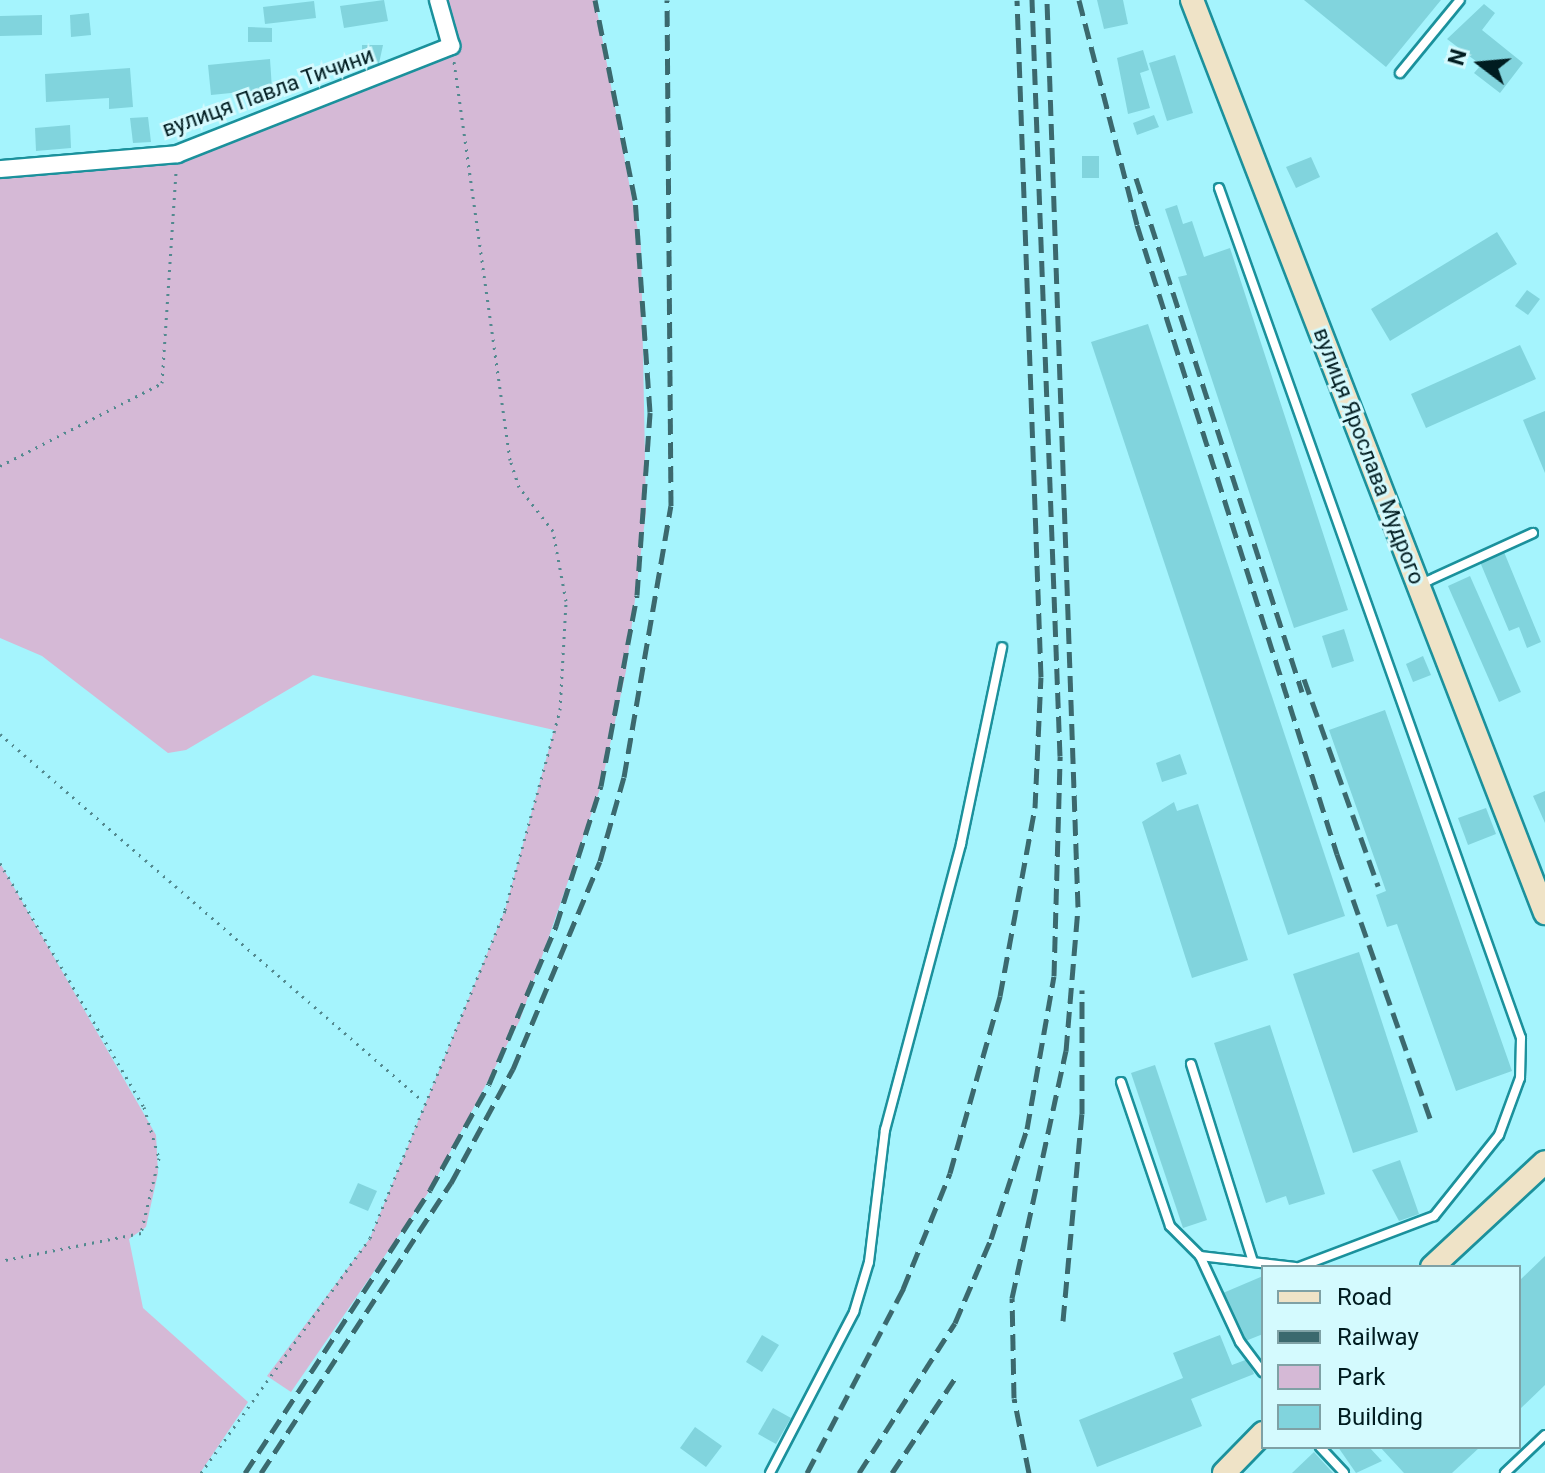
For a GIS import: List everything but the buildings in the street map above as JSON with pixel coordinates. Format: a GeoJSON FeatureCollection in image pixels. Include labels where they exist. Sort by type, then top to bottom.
{"type":"FeatureCollection","features":[{"type":"Feature","properties":{"kind":"street"},"geometry":{"type":"LineString","coordinates":[[438,0],[451,46]]}},
{"type":"Feature","properties":{"kind":"street","name":"вулиця Ярослава Мудрого"},"geometry":{"type":"LineString","coordinates":[[1192,0],[1545,913]]}},
{"type":"Feature","properties":{"kind":"street","name":"вулиця Павла Тичини"},"geometry":{"type":"LineString","coordinates":[[0,169],[177,154],[451,46]]}},
{"type":"Feature","properties":{"kind":"street"},"geometry":{"type":"LineString","coordinates":[[1434,1265],[1545,1162]]}},
{"type":"Feature","properties":{"kind":"street"},"geometry":{"type":"LineString","coordinates":[[1224,1473],[1261,1435]]}},
{"type":"Feature","properties":{"kind":"lane"},"geometry":{"type":"LineString","coordinates":[[1400,73],[1460,0]]}},
{"type":"Feature","properties":{"kind":"lane"},"geometry":{"type":"LineString","coordinates":[[1219,188],[1521,1038],[1520,1078],[1499,1135],[1434,1216],[1302,1265]]}},
{"type":"Feature","properties":{"kind":"lane"},"geometry":{"type":"LineString","coordinates":[[1418,586],[1533,533]]}},
{"type":"Feature","properties":{"kind":"lane"},"geometry":{"type":"LineString","coordinates":[[770,1473],[854,1312],[869,1262],[885,1130],[961,844],[1002,647]]}},
{"type":"Feature","properties":{"kind":"lane"},"geometry":{"type":"LineString","coordinates":[[1191,1064],[1253,1262]]}},
{"type":"Feature","properties":{"kind":"lane"},"geometry":{"type":"LineString","coordinates":[[1121,1082],[1170,1226],[1200,1256],[1240,1342],[1261,1369]]}},
{"type":"Feature","properties":{"kind":"lane"},"geometry":{"type":"LineString","coordinates":[[1200,1256],[1279,1265]]}},
{"type":"Feature","properties":{"kind":"lane"},"geometry":{"type":"LineString","coordinates":[[1505,1473],[1545,1435]]}},
{"type":"Feature","properties":{"kind":"lane"},"geometry":{"type":"LineString","coordinates":[[1322,1449],[1344,1473]]}},
{"type":"Feature","properties":{"kind":"path"},"geometry":{"type":"LineString","coordinates":[[201,1473],[363,1252],[422,1100],[505,910],[560,710],[566,639],[553,531],[519,487],[510,460],[451,46]]}},
{"type":"Feature","properties":{"kind":"path"},"geometry":{"type":"LineString","coordinates":[[0,466],[162,383],[177,154]]}},
{"type":"Feature","properties":{"kind":"path"},"geometry":{"type":"LineString","coordinates":[[0,734],[422,1100]]}},
{"type":"Feature","properties":{"kind":"path"},"geometry":{"type":"LineString","coordinates":[[0,863],[144,1107],[159,1158],[141,1233],[0,1261]]}},
{"type":"Feature","properties":{"kind":"green space"},"geometry":{"type":"Polygon","coordinates":[[[438,0],[595,0],[641,247],[646,512],[626,671],[601,786],[520,1020],[430,1190],[291,1392],[267,1376],[370,1238],[505,910],[554,730],[313,675],[186,750],[168,753],[42,656],[0,638],[0,169],[177,154],[450,46],[438,0]]]}},
{"type":"Feature","properties":{"kind":"green space"},"geometry":{"type":"Polygon","coordinates":[[[0,863],[156,1135],[158,1173],[146,1227],[129,1239],[143,1308],[248,1402],[200,1473],[0,1473],[0,863]]]}},
{"type":"Feature","properties":{"kind":"railway"},"geometry":{"type":"LineString","coordinates":[[245,1473],[430,1190],[489,1084],[556,926],[601,786],[637,595],[650,412],[635,200],[595,0]]}},
{"type":"Feature","properties":{"kind":"railway"},"geometry":{"type":"LineString","coordinates":[[261,1473],[451,1183],[513,1069],[600,861],[624,777],[671,506],[667,0]]}},
{"type":"Feature","properties":{"kind":"railway"},"geometry":{"type":"LineString","coordinates":[[807,1473],[903,1289],[950,1173],[1000,996],[1035,808],[1041,677],[1017,0]]}},
{"type":"Feature","properties":{"kind":"railway"},"geometry":{"type":"LineString","coordinates":[[859,1473],[955,1323],[991,1239],[1027,1129],[1054,976],[1060,756],[1032,0]]}},
{"type":"Feature","properties":{"kind":"railway"},"geometry":{"type":"LineString","coordinates":[[1029,1473],[1014,1398],[1012,1298],[1066,1051],[1078,907],[1047,0]]}},
{"type":"Feature","properties":{"kind":"railway"},"geometry":{"type":"LineString","coordinates":[[1079,0],[1137,225],[1337,854],[1430,1118]]}},
{"type":"Feature","properties":{"kind":"railway"},"geometry":{"type":"LineString","coordinates":[[1136,178],[1302,692]]}},
{"type":"Feature","properties":{"kind":"railway"},"geometry":{"type":"LineString","coordinates":[[1304,679],[1378,886]]}},
{"type":"Feature","properties":{"kind":"railway"},"geometry":{"type":"LineString","coordinates":[[1063,1321],[1082,1114],[1082,990]]}},
{"type":"Feature","properties":{"kind":"railway"},"geometry":{"type":"LineString","coordinates":[[892,1473],[955,1378]]}}]}
